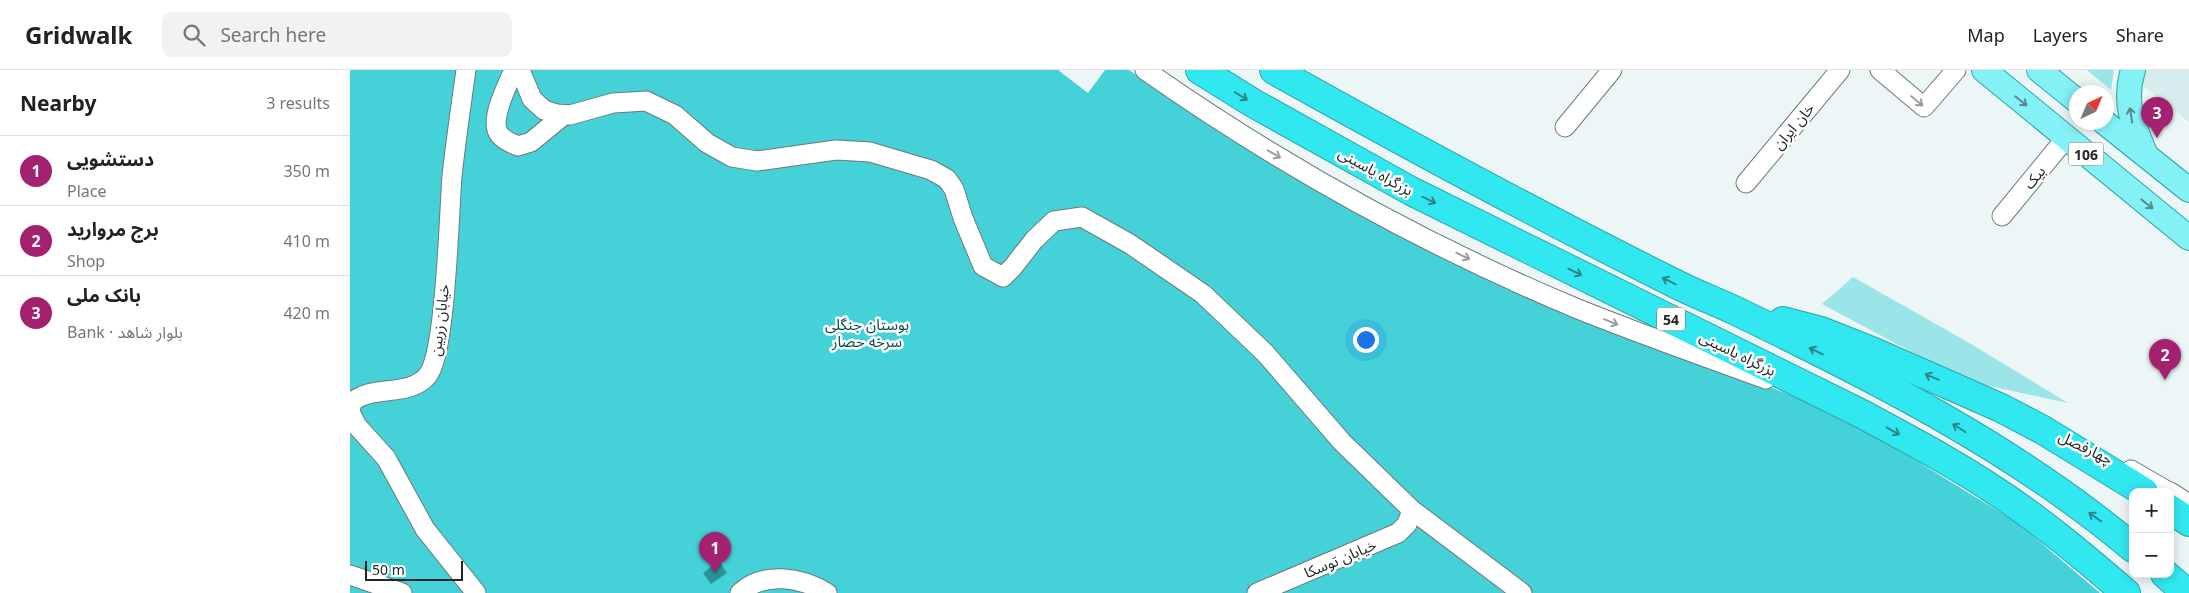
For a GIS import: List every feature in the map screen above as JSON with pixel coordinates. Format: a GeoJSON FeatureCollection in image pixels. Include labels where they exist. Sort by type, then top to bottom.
{"type":"FeatureCollection","features":[{"type":"Feature","properties":{"kind":"highway","name":"بزرگراه یاسینی"},"geometry":{"type":"LineString","coordinates":[[1200,70],[1252,103],[1411,191],[1862,414],[1997,492],[2076,550],[2126,593]]}},
{"type":"Feature","properties":{"kind":"highway","name":"54"},"geometry":{"type":"LineString","coordinates":[[1274,70],[1430,157],[1682,287],[1733,310],[1936,413],[2092,514],[2129,545]]}},
{"type":"Feature","properties":{"kind":"highway"},"geometry":{"type":"LineString","coordinates":[[1733,310],[1821,331],[1874,352],[2001,408],[2052,435],[2138,488]]}},
{"type":"Feature","properties":{"kind":"highway"},"geometry":{"type":"LineString","coordinates":[[2174,512],[2189,522]]}},
{"type":"Feature","properties":{"kind":"highway"},"geometry":{"type":"LineString","coordinates":[[2170,578],[2187,593]]}},
{"type":"Feature","properties":{"kind":"main road","name":"106"},"geometry":{"type":"LineString","coordinates":[[1984,70],[2189,238]]}},
{"type":"Feature","properties":{"kind":"main road"},"geometry":{"type":"LineString","coordinates":[[2039,70],[2069,94]]}},
{"type":"Feature","properties":{"kind":"main road"},"geometry":{"type":"LineString","coordinates":[[2133,70],[2128,87],[2132,121],[2147,157]]}},
{"type":"Feature","properties":{"kind":"main road","name":"106"},"geometry":{"type":"LineString","coordinates":[[2114,130],[2189,190]]}},
{"type":"Feature","properties":{"kind":"lane","name":"خیابان زربین"},"geometry":{"type":"LineString","coordinates":[[466,70],[452,174],[436,358],[429,374],[419,384],[359,395],[352,402],[350,412],[357,426],[386,458],[425,529],[476,593]]}},
{"type":"Feature","properties":{"kind":"lane"},"geometry":{"type":"LineString","coordinates":[[514,70],[503,95],[497,117],[497,130],[506,141],[518,146],[531,142],[564,115]]}},
{"type":"Feature","properties":{"kind":"lane"},"geometry":{"type":"LineString","coordinates":[[520,70],[532,98],[544,110],[570,115],[613,103],[646,101],[675,115],[707,143],[732,157],[757,161],[836,150],[870,152],[906,160],[932,170],[947,179],[954,189],[963,218],[983,266],[1003,277],[1034,240],[1054,221],[1082,217],[1130,244],[1203,294],[1265,353],[1342,442],[1412,510],[1522,593]]}},
{"type":"Feature","properties":{"kind":"lane"},"geometry":{"type":"LineString","coordinates":[[1145,70],[1247,138],[1382,214],[1505,276],[1633,330],[1862,414]]}},
{"type":"Feature","properties":{"kind":"lane"},"geometry":{"type":"LineString","coordinates":[[1565,127],[1612,70]]}},
{"type":"Feature","properties":{"kind":"lane","name":"خان ایران"},"geometry":{"type":"LineString","coordinates":[[1746,183],[1840,70]]}},
{"type":"Feature","properties":{"kind":"lane"},"geometry":{"type":"LineString","coordinates":[[1880,70],[1924,107],[1956,70]]}},
{"type":"Feature","properties":{"kind":"lane","name":"بیک"},"geometry":{"type":"LineString","coordinates":[[2002,216],[2066,138]]}},
{"type":"Feature","properties":{"kind":"lane","name":"چهارفصل"},"geometry":{"type":"LineString","coordinates":[[2001,408],[2092,449],[2163,488]]}},
{"type":"Feature","properties":{"kind":"lane","name":"چهارفصل"},"geometry":{"type":"LineString","coordinates":[[2174,495],[2189,504]]}},
{"type":"Feature","properties":{"kind":"lane","name":"خیابان توسکا"},"geometry":{"type":"LineString","coordinates":[[1258,593],[1398,533],[1407,524],[1412,510]]}},
{"type":"Feature","properties":{"kind":"lane"},"geometry":{"type":"LineString","coordinates":[[350,575],[402,593]]}},
{"type":"Feature","properties":{"kind":"lane"},"geometry":{"type":"LineString","coordinates":[[740,593],[762,580],[782,578],[800,581],[827,593]]}},
{"type":"Feature","properties":{"kind":"shaded area"},"geometry":{"type":"Polygon","coordinates":[[[2087,70],[2114,70],[2112,85],[2105,85],[2087,70]]]}},
{"type":"Feature","properties":{"kind":"shaded area"},"geometry":{"type":"Polygon","coordinates":[[[2123,70],[2189,70],[2189,122],[2123,70]]]}},
{"type":"Feature","properties":{"kind":"shaded area"},"geometry":{"type":"Polygon","coordinates":[[[1853,277],[1971,344],[2068,403],[1966,381],[1822,304],[1853,277]]]}},
{"type":"Feature","properties":{"kind":"green space","name":"بوستان جنگلی سرخه حصار"},"geometry":{"type":"Polygon","coordinates":[[[350,70],[1058,70],[1088,93],[1105,70],[1129,70],[1173,99],[1354,208],[1747,378],[1813,404],[1867,432],[2019,524],[2100,593],[350,593],[350,70]]]}},
{"type":"Feature","properties":{"kind":"building"},"geometry":{"type":"Polygon","coordinates":[[[719,561],[727,573],[711,584],[703,573],[719,561]]]}},
{"type":"Feature","properties":{"kind":"place","name":"بانک ملی"},"geometry":{"type":"Point","coordinates":[2157,138]}},
{"type":"Feature","properties":{"kind":"place","name":"برج مروارید"},"geometry":{"type":"Point","coordinates":[2165,380]}},
{"type":"Feature","properties":{"kind":"place","name":"دستشویی"},"geometry":{"type":"Point","coordinates":[715,573]}}]}
